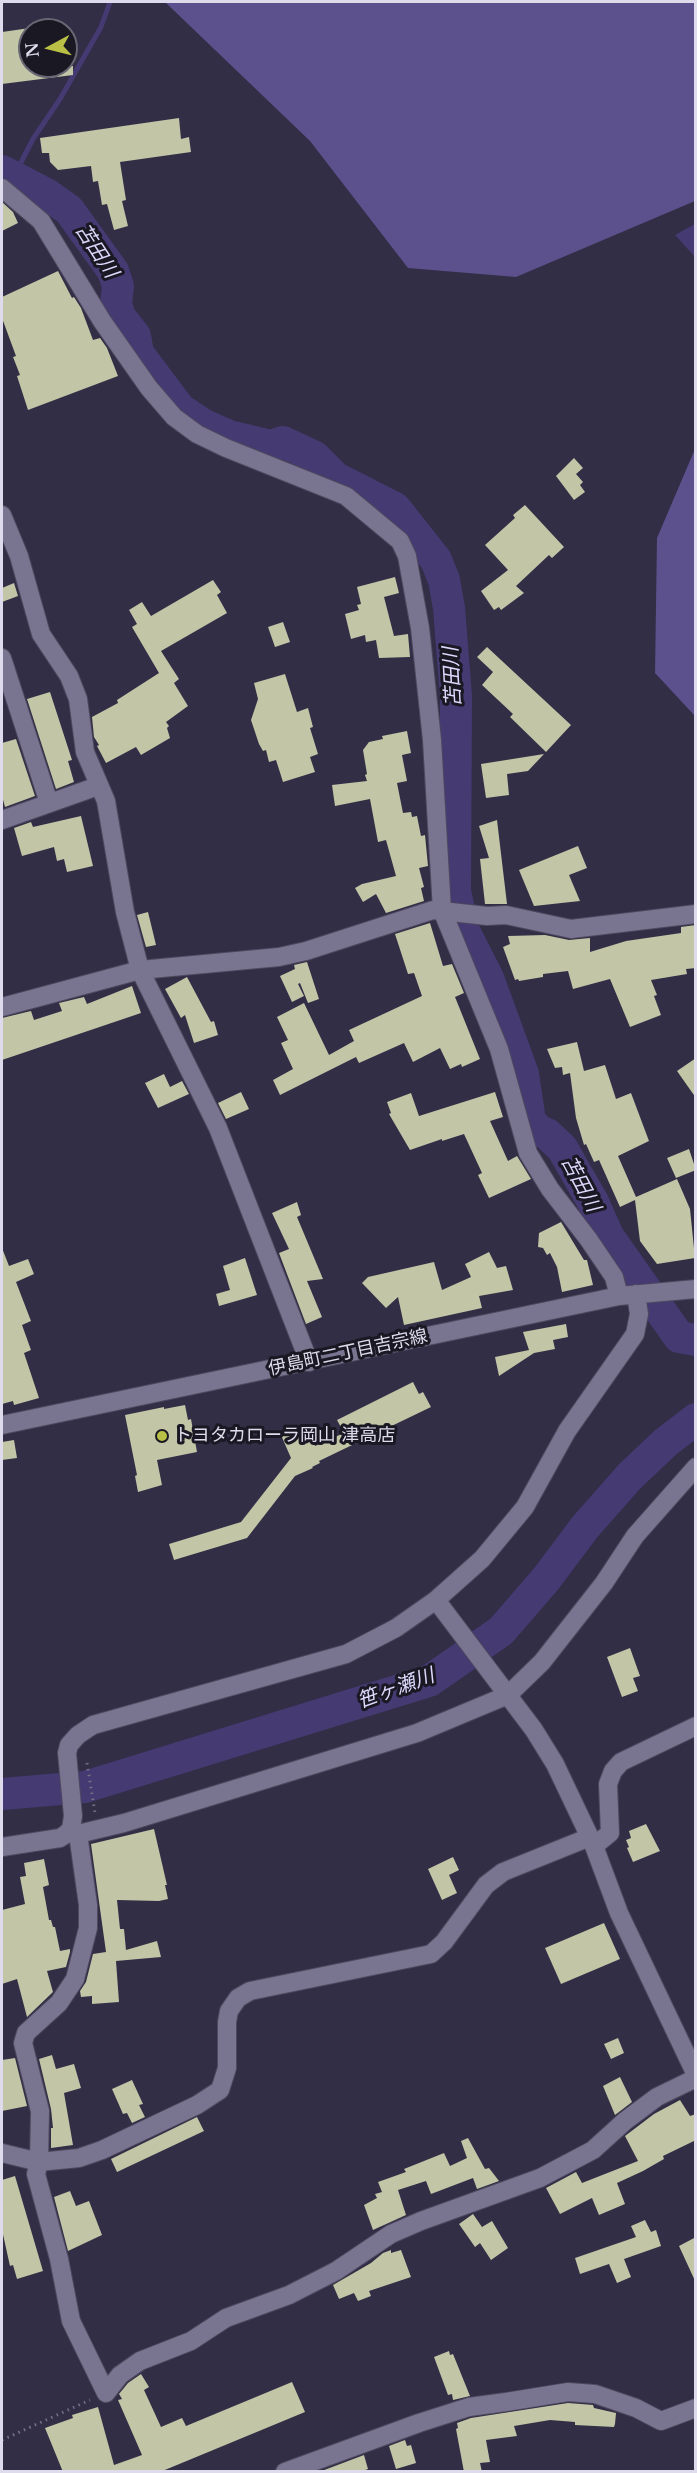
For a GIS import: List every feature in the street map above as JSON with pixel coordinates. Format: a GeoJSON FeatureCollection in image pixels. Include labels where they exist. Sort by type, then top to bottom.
{"type":"FeatureCollection","features":[{"type":"Feature","properties":{"kind":"street"},"geometry":{"type":"LineString","coordinates":[[2,188],[40,221],[102,321],[149,388],[174,417],[197,434],[226,448],[346,496],[400,541],[407,556],[420,628],[432,740],[445,911],[499,1050],[528,1153],[550,1189],[589,1240],[639,1314],[635,1334],[567,1431],[525,1507],[442,1607],[346,1654],[93,1725],[78,1735],[69,1745],[66,1758],[74,1828],[88,1905],[88,1928],[75,1979],[59,2003],[26,2033],[23,2043],[40,2110],[39,2162],[36,2174],[59,2259],[71,2321],[106,2393],[120,2375],[140,2361],[191,2341],[226,2318],[289,2295],[327,2276],[391,2234],[551,2173],[593,2150],[625,2121],[657,2097],[696,2077],[619,1913],[592,1842],[555,1764],[534,1730],[442,1607]]}},
{"type":"Feature","properties":{"kind":"street"},"geometry":{"type":"LineString","coordinates":[[2,515],[19,556],[41,634],[69,676],[78,699],[85,752],[106,801],[124,912],[140,970],[218,1128],[309,1362]]}},
{"type":"Feature","properties":{"kind":"street"},"geometry":{"type":"LineString","coordinates":[[2,658],[49,803]]}},
{"type":"Feature","properties":{"kind":"street"},"geometry":{"type":"LineString","coordinates":[[2,820],[98,786]]}},
{"type":"Feature","properties":{"kind":"street"},"geometry":{"type":"LineString","coordinates":[[2,1007],[140,970],[279,957],[306,951],[433,910],[477,915],[506,915],[571,929],[696,914]]}},
{"type":"Feature","properties":{"kind":"street","name":"伊島町二丁目吉宗線"},"geometry":{"type":"LineString","coordinates":[[2,1425],[628,1295],[696,1289]]}},
{"type":"Feature","properties":{"kind":"street"},"geometry":{"type":"LineString","coordinates":[[2,1846],[60,1838],[74,1828],[124,1823],[417,1733],[506,1693],[542,1662],[604,1583],[635,1536],[696,1467]]}},
{"type":"Feature","properties":{"kind":"street"},"geometry":{"type":"LineString","coordinates":[[2,2153],[39,2162],[80,2158],[197,2105],[220,2090],[227,2068],[229,2011],[238,1998],[250,1991],[431,1954],[444,1942],[486,1885],[503,1872],[592,1842],[610,1833],[608,1784],[613,1771],[621,1762],[696,1726]]}},
{"type":"Feature","properties":{"kind":"street"},"geometry":{"type":"LineString","coordinates":[[285,2472],[469,2407],[568,2392],[595,2394],[636,2408],[661,2421],[696,2408]]}},
{"type":"Feature","properties":{"kind":"path"},"geometry":{"type":"LineString","coordinates":[[87,1762],[96,1824]]}},
{"type":"Feature","properties":{"kind":"path"},"geometry":{"type":"LineString","coordinates":[[2,2440],[106,2393]]}},
{"type":"Feature","properties":{"kind":"shaded area"},"geometry":{"type":"Polygon","coordinates":[[[165,2],[695,2],[695,201],[516,277],[408,268],[310,141],[165,2]]]}},
{"type":"Feature","properties":{"kind":"shaded area"},"geometry":{"type":"Polygon","coordinates":[[[695,224],[695,257],[675,235],[695,224]]]}},
{"type":"Feature","properties":{"kind":"shaded area"},"geometry":{"type":"Polygon","coordinates":[[[695,449],[695,716],[655,673],[657,538],[695,449]]]}},
{"type":"Feature","properties":{"kind":"building"},"geometry":{"type":"Polygon","coordinates":[[[18,30],[18,78],[49,78],[2,84],[2,32],[18,30]]]}},
{"type":"Feature","properties":{"kind":"building"},"geometry":{"type":"Polygon","coordinates":[[[179,118],[181,139],[189,137],[191,152],[120,162],[126,200],[122,201],[128,226],[114,230],[107,204],[102,205],[98,181],[93,182],[91,166],[58,170],[50,162],[49,153],[42,153],[40,138],[179,118]]]}},
{"type":"Feature","properties":{"kind":"building"},"geometry":{"type":"Polygon","coordinates":[[[2,202],[13,212],[18,223],[2,231],[2,202]]]}},
{"type":"Feature","properties":{"kind":"building"},"geometry":{"type":"Polygon","coordinates":[[[58,271],[72,298],[74,297],[81,308],[93,340],[100,338],[107,348],[118,376],[28,410],[17,376],[20,375],[13,357],[16,356],[2,318],[2,297],[58,271]]]}},
{"type":"Feature","properties":{"kind":"building"},"geometry":{"type":"Polygon","coordinates":[[[574,458],[583,468],[576,474],[583,482],[580,485],[585,492],[574,500],[556,476],[574,458]]]}},
{"type":"Feature","properties":{"kind":"building"},"geometry":{"type":"Polygon","coordinates":[[[525,505],[564,547],[552,558],[549,555],[516,586],[524,593],[501,610],[499,607],[494,610],[481,591],[508,570],[485,545],[515,518],[513,515],[525,505]]]}},
{"type":"Feature","properties":{"kind":"building"},"geometry":{"type":"Polygon","coordinates":[[[395,577],[399,593],[384,597],[394,636],[408,634],[410,657],[379,658],[376,640],[366,642],[365,635],[351,639],[345,614],[359,610],[357,605],[361,604],[357,587],[395,577]]]}},
{"type":"Feature","properties":{"kind":"building"},"geometry":{"type":"Polygon","coordinates":[[[213,580],[221,592],[217,595],[227,613],[161,651],[179,679],[174,683],[188,706],[166,722],[169,726],[167,728],[170,738],[141,755],[136,747],[106,763],[94,737],[92,717],[118,703],[117,700],[159,673],[132,627],[137,624],[129,610],[142,602],[151,616],[213,580]]]}},
{"type":"Feature","properties":{"kind":"building"},"geometry":{"type":"Polygon","coordinates":[[[14,583],[18,596],[2,602],[2,588],[14,583]]]}},
{"type":"Feature","properties":{"kind":"building"},"geometry":{"type":"Polygon","coordinates":[[[283,622],[290,642],[275,647],[268,627],[283,622]]]}},
{"type":"Feature","properties":{"kind":"building"},"geometry":{"type":"Polygon","coordinates":[[[487,647],[571,725],[546,752],[510,717],[513,714],[482,685],[493,672],[477,657],[487,647]]]}},
{"type":"Feature","properties":{"kind":"building"},"geometry":{"type":"Polygon","coordinates":[[[285,674],[297,712],[308,708],[313,727],[310,728],[318,754],[310,757],[315,772],[283,782],[276,760],[269,762],[266,750],[263,751],[259,744],[251,720],[258,699],[254,683],[285,674]]]}},
{"type":"Feature","properties":{"kind":"building"},"geometry":{"type":"Polygon","coordinates":[[[50,692],[72,760],[68,761],[74,782],[56,789],[27,699],[50,692]]]}},
{"type":"Feature","properties":{"kind":"building"},"geometry":{"type":"Polygon","coordinates":[[[407,731],[411,753],[402,755],[407,781],[397,783],[403,813],[411,812],[412,817],[417,816],[421,836],[425,835],[428,866],[419,868],[424,887],[421,888],[424,901],[386,913],[376,894],[363,902],[355,888],[362,884],[396,876],[386,840],[378,842],[370,799],[335,806],[332,785],[367,781],[363,750],[369,742],[383,739],[382,736],[407,731]]]}},
{"type":"Feature","properties":{"kind":"building"},"geometry":{"type":"Polygon","coordinates":[[[16,739],[35,796],[5,807],[2,796],[2,743],[16,739]]]}},
{"type":"Feature","properties":{"kind":"building"},"geometry":{"type":"Polygon","coordinates":[[[544,754],[528,771],[507,774],[509,795],[486,798],[481,764],[544,754]]]}},
{"type":"Feature","properties":{"kind":"building"},"geometry":{"type":"Polygon","coordinates":[[[81,816],[93,866],[67,872],[64,859],[57,861],[54,847],[22,856],[14,828],[31,822],[33,827],[81,816]]]}},
{"type":"Feature","properties":{"kind":"building"},"geometry":{"type":"Polygon","coordinates":[[[497,820],[507,904],[485,904],[480,859],[489,858],[479,826],[497,820]]]}},
{"type":"Feature","properties":{"kind":"building"},"geometry":{"type":"Polygon","coordinates":[[[578,846],[587,868],[569,875],[580,901],[534,906],[519,870],[578,846]]]}},
{"type":"Feature","properties":{"kind":"building"},"geometry":{"type":"Polygon","coordinates":[[[148,912],[156,945],[146,947],[137,915],[148,912]]]}},
{"type":"Feature","properties":{"kind":"building"},"geometry":{"type":"Polygon","coordinates":[[[430,923],[443,966],[452,964],[464,993],[455,997],[480,1059],[462,1067],[461,1064],[450,1069],[440,1048],[413,1062],[404,1043],[359,1063],[356,1057],[280,1095],[273,1080],[293,1069],[281,1043],[288,1040],[277,1017],[304,1003],[329,1055],[354,1041],[349,1030],[422,996],[414,973],[408,974],[395,934],[430,923]]]}},
{"type":"Feature","properties":{"kind":"building"},"geometry":{"type":"Polygon","coordinates":[[[696,925],[696,968],[686,969],[687,974],[651,980],[661,1015],[630,1027],[610,979],[573,989],[568,971],[515,980],[503,947],[510,944],[508,936],[545,935],[569,940],[590,938],[590,952],[626,941],[681,933],[681,927],[696,925]]]}},
{"type":"Feature","properties":{"kind":"building"},"geometry":{"type":"Polygon","coordinates":[[[307,962],[319,999],[308,1003],[300,983],[298,984],[304,996],[292,1002],[280,976],[295,969],[294,965],[307,962]]]}},
{"type":"Feature","properties":{"kind":"building"},"geometry":{"type":"Polygon","coordinates":[[[187,977],[211,1022],[214,1021],[218,1035],[194,1043],[185,1015],[181,1018],[165,989],[187,977]]]}},
{"type":"Feature","properties":{"kind":"building"},"geometry":{"type":"Polygon","coordinates":[[[132,986],[141,1013],[2,1060],[2,1018],[31,1011],[34,1020],[62,1011],[59,1003],[84,997],[87,1004],[132,986]]]}},
{"type":"Feature","properties":{"kind":"building"},"geometry":{"type":"Polygon","coordinates":[[[577,1042],[584,1071],[605,1065],[616,1099],[631,1093],[649,1141],[618,1156],[636,1197],[677,1179],[690,1209],[695,1258],[657,1264],[640,1241],[635,1200],[620,1207],[599,1160],[594,1162],[586,1144],[584,1145],[576,1118],[570,1073],[563,1075],[562,1067],[555,1068],[547,1049],[577,1042]]]}},
{"type":"Feature","properties":{"kind":"building"},"geometry":{"type":"Polygon","coordinates":[[[696,1058],[696,1098],[677,1071],[696,1058]]]}},
{"type":"Feature","properties":{"kind":"building"},"geometry":{"type":"Polygon","coordinates":[[[164,1074],[170,1087],[182,1081],[189,1094],[158,1108],[145,1083],[164,1074]]]}},
{"type":"Feature","properties":{"kind":"building"},"geometry":{"type":"Polygon","coordinates":[[[241,1092],[249,1109],[226,1119],[218,1103],[241,1092]]]}},
{"type":"Feature","properties":{"kind":"building"},"geometry":{"type":"Polygon","coordinates":[[[495,1092],[503,1117],[490,1121],[508,1161],[517,1156],[531,1179],[489,1198],[478,1175],[482,1173],[464,1134],[410,1150],[389,1114],[391,1113],[387,1102],[411,1093],[419,1116],[495,1092]]]}},
{"type":"Feature","properties":{"kind":"building"},"geometry":{"type":"Polygon","coordinates":[[[689,1149],[696,1170],[676,1178],[667,1158],[689,1149]]]}},
{"type":"Feature","properties":{"kind":"building"},"geometry":{"type":"Polygon","coordinates":[[[297,1202],[301,1215],[297,1217],[323,1279],[307,1281],[322,1317],[306,1324],[279,1253],[289,1249],[272,1213],[297,1202]]]}},
{"type":"Feature","properties":{"kind":"building"},"geometry":{"type":"Polygon","coordinates":[[[561,1222],[584,1260],[587,1260],[593,1285],[562,1292],[557,1267],[550,1253],[547,1255],[543,1248],[538,1247],[539,1233],[561,1222]]]}},
{"type":"Feature","properties":{"kind":"building"},"geometry":{"type":"Polygon","coordinates":[[[2,1248],[9,1266],[28,1259],[34,1274],[16,1282],[31,1321],[22,1325],[31,1350],[24,1353],[39,1398],[14,1405],[13,1401],[2,1404],[2,1248]]]}},
{"type":"Feature","properties":{"kind":"building"},"geometry":{"type":"Polygon","coordinates":[[[489,1252],[497,1268],[506,1266],[513,1290],[479,1296],[482,1308],[404,1325],[398,1297],[386,1308],[362,1283],[368,1277],[434,1262],[442,1290],[471,1277],[465,1264],[489,1252]]]}},
{"type":"Feature","properties":{"kind":"building"},"geometry":{"type":"Polygon","coordinates":[[[245,1258],[257,1295],[219,1306],[216,1294],[230,1290],[223,1266],[245,1258]]]}},
{"type":"Feature","properties":{"kind":"building"},"geometry":{"type":"Polygon","coordinates":[[[566,1324],[568,1337],[553,1340],[555,1349],[534,1353],[499,1376],[495,1357],[529,1350],[523,1332],[566,1324]]]}},
{"type":"Feature","properties":{"kind":"building"},"geometry":{"type":"Polygon","coordinates":[[[413,1382],[419,1394],[423,1392],[431,1407],[319,1461],[320,1463],[313,1468],[295,1476],[247,1538],[174,1560],[169,1544],[241,1522],[291,1458],[281,1435],[306,1424],[315,1446],[344,1433],[337,1420],[413,1382]]]}},
{"type":"Feature","properties":{"kind":"building","name":"トヨタカローラ岡山 津高店"},"geometry":{"type":"Polygon","coordinates":[[[185,1405],[188,1420],[191,1419],[197,1452],[157,1460],[162,1485],[138,1492],[135,1476],[137,1475],[125,1415],[185,1405]]]}},
{"type":"Feature","properties":{"kind":"building"},"geometry":{"type":"Polygon","coordinates":[[[14,1440],[17,1458],[2,1460],[2,1442],[14,1440]]]}},
{"type":"Feature","properties":{"kind":"building"},"geometry":{"type":"Polygon","coordinates":[[[630,1648],[640,1676],[633,1678],[638,1691],[622,1697],[607,1657],[630,1648]]]}},
{"type":"Feature","properties":{"kind":"building"},"geometry":{"type":"Polygon","coordinates":[[[646,1824],[660,1851],[633,1862],[627,1848],[629,1847],[626,1840],[631,1838],[629,1831],[646,1824]]]}},
{"type":"Feature","properties":{"kind":"building"},"geometry":{"type":"Polygon","coordinates":[[[154,1829],[168,1899],[159,1901],[117,1900],[120,1929],[124,1929],[126,1950],[157,1941],[161,1957],[116,1961],[119,2002],[92,2004],[92,1996],[81,1997],[80,1991],[86,1982],[93,1954],[106,1952],[91,1844],[154,1829]]]}},
{"type":"Feature","properties":{"kind":"building"},"geometry":{"type":"Polygon","coordinates":[[[453,1857],[459,1870],[449,1875],[457,1893],[442,1900],[428,1869],[453,1857]]]}},
{"type":"Feature","properties":{"kind":"building"},"geometry":{"type":"Polygon","coordinates":[[[44,1859],[49,1885],[43,1887],[49,1920],[55,1927],[60,1951],[70,1949],[70,1952],[66,1967],[47,1971],[53,1992],[27,2017],[17,1979],[2,1984],[2,1910],[25,1904],[20,1877],[26,1876],[24,1863],[44,1859]]]}},
{"type":"Feature","properties":{"kind":"building"},"geometry":{"type":"Polygon","coordinates":[[[604,1923],[620,1959],[561,1984],[545,1948],[604,1923]]]}},
{"type":"Feature","properties":{"kind":"building"},"geometry":{"type":"Polygon","coordinates":[[[618,2038],[624,2053],[611,2059],[604,2044],[618,2038]]]}},
{"type":"Feature","properties":{"kind":"building"},"geometry":{"type":"Polygon","coordinates":[[[52,2055],[56,2069],[74,2064],[81,2088],[64,2093],[73,2145],[51,2148],[51,2128],[53,2128],[51,2109],[39,2059],[52,2055]]]}},
{"type":"Feature","properties":{"kind":"building"},"geometry":{"type":"Polygon","coordinates":[[[15,2058],[27,2106],[2,2111],[2,2060],[15,2058]]]}},
{"type":"Feature","properties":{"kind":"building"},"geometry":{"type":"Polygon","coordinates":[[[620,2077],[632,2102],[615,2115],[603,2086],[620,2077]]]}},
{"type":"Feature","properties":{"kind":"building"},"geometry":{"type":"Polygon","coordinates":[[[132,2080],[143,2104],[139,2105],[145,2117],[132,2123],[127,2113],[123,2114],[112,2089],[132,2080]]]}},
{"type":"Feature","properties":{"kind":"building"},"geometry":{"type":"Polygon","coordinates":[[[680,2100],[690,2116],[696,2114],[696,2140],[663,2156],[664,2159],[643,2171],[617,2183],[625,2204],[599,2215],[592,2198],[560,2214],[546,2188],[576,2172],[582,2183],[638,2161],[625,2136],[654,2114],[680,2100]]]}},
{"type":"Feature","properties":{"kind":"building"},"geometry":{"type":"Polygon","coordinates":[[[197,2117],[204,2131],[117,2172],[111,2159],[197,2117]]]}},
{"type":"Feature","properties":{"kind":"building"},"geometry":{"type":"Polygon","coordinates":[[[468,2138],[485,2169],[489,2168],[499,2181],[477,2189],[473,2178],[431,2194],[426,2181],[398,2190],[406,2215],[373,2230],[364,2205],[377,2198],[375,2194],[382,2192],[378,2182],[406,2172],[404,2169],[444,2153],[450,2166],[467,2158],[461,2141],[468,2138]]]}},
{"type":"Feature","properties":{"kind":"building"},"geometry":{"type":"Polygon","coordinates":[[[15,2176],[43,2271],[17,2279],[13,2265],[10,2266],[2,2230],[2,2180],[15,2176]]]}},
{"type":"Feature","properties":{"kind":"building"},"geometry":{"type":"Polygon","coordinates":[[[70,2191],[76,2206],[89,2201],[102,2235],[68,2251],[54,2197],[70,2191]]]}},
{"type":"Feature","properties":{"kind":"building"},"geometry":{"type":"Polygon","coordinates":[[[473,2214],[482,2227],[492,2221],[508,2248],[491,2260],[480,2243],[475,2247],[459,2224],[473,2214]]]}},
{"type":"Feature","properties":{"kind":"building"},"geometry":{"type":"Polygon","coordinates":[[[645,2220],[651,2232],[656,2230],[661,2246],[624,2259],[631,2277],[617,2283],[609,2264],[580,2274],[575,2258],[636,2237],[631,2226],[645,2220]]]}},
{"type":"Feature","properties":{"kind":"building"},"geometry":{"type":"Polygon","coordinates":[[[696,2237],[696,2283],[679,2246],[696,2237]]]}},
{"type":"Feature","properties":{"kind":"building"},"geometry":{"type":"Polygon","coordinates":[[[391,2250],[391,2253],[401,2250],[411,2277],[369,2291],[371,2296],[358,2301],[354,2293],[339,2299],[333,2285],[391,2250]]]}},
{"type":"Feature","properties":{"kind":"building"},"geometry":{"type":"Polygon","coordinates":[[[449,2351],[450,2355],[453,2354],[470,2396],[453,2400],[452,2394],[448,2395],[434,2357],[449,2351]]]}},
{"type":"Feature","properties":{"kind":"building"},"geometry":{"type":"Polygon","coordinates":[[[141,2374],[149,2387],[144,2390],[161,2427],[182,2418],[186,2426],[292,2382],[305,2412],[160,2472],[63,2472],[45,2428],[73,2418],[72,2415],[98,2407],[114,2465],[142,2455],[118,2400],[122,2399],[119,2394],[128,2383],[141,2374]]]}},
{"type":"Feature","properties":{"kind":"building"},"geometry":{"type":"Polygon","coordinates":[[[568,2403],[593,2405],[594,2408],[616,2413],[614,2427],[575,2425],[575,2422],[550,2420],[514,2426],[517,2436],[486,2440],[490,2462],[480,2463],[482,2472],[464,2472],[456,2429],[458,2428],[457,2423],[471,2418],[568,2403]]]}},
{"type":"Feature","properties":{"kind":"building"},"geometry":{"type":"Polygon","coordinates":[[[405,2440],[407,2446],[411,2445],[416,2463],[396,2469],[389,2446],[405,2440]]]}},
{"type":"Feature","properties":{"kind":"building"},"geometry":{"type":"Polygon","coordinates":[[[364,2455],[368,2469],[360,2472],[319,2472],[364,2455]]]}},
{"type":"Feature","properties":{"kind":"waterway"},"geometry":{"type":"LineString","coordinates":[[13,178],[33,139],[60,99],[101,27],[110,2]]}},
{"type":"Feature","properties":{"kind":"waterway","name":"苫田川"},"geometry":{"type":"LineString","coordinates":[[2,171],[48,195],[69,210],[113,271],[118,286],[116,304],[120,317],[135,336],[138,353],[180,409],[204,425],[229,436],[271,446],[283,442],[315,457],[336,478],[395,508],[436,560],[444,580],[449,608],[456,696],[455,891],[463,929],[488,978],[523,1074],[530,1121],[562,1148],[593,1202],[608,1236],[679,1337],[696,1340]]}},
{"type":"Feature","properties":{"kind":"waterway","name":"笹ヶ瀬川"},"geometry":{"type":"LineString","coordinates":[[2,1794],[85,1787],[429,1681],[501,1631],[546,1579],[585,1527],[630,1476],[666,1442],[696,1419]]}},
{"type":"Feature","properties":{"kind":"place","name":"トヨタカローラ岡山 津高店"},"geometry":{"type":"Point","coordinates":[162,1436]}}]}
